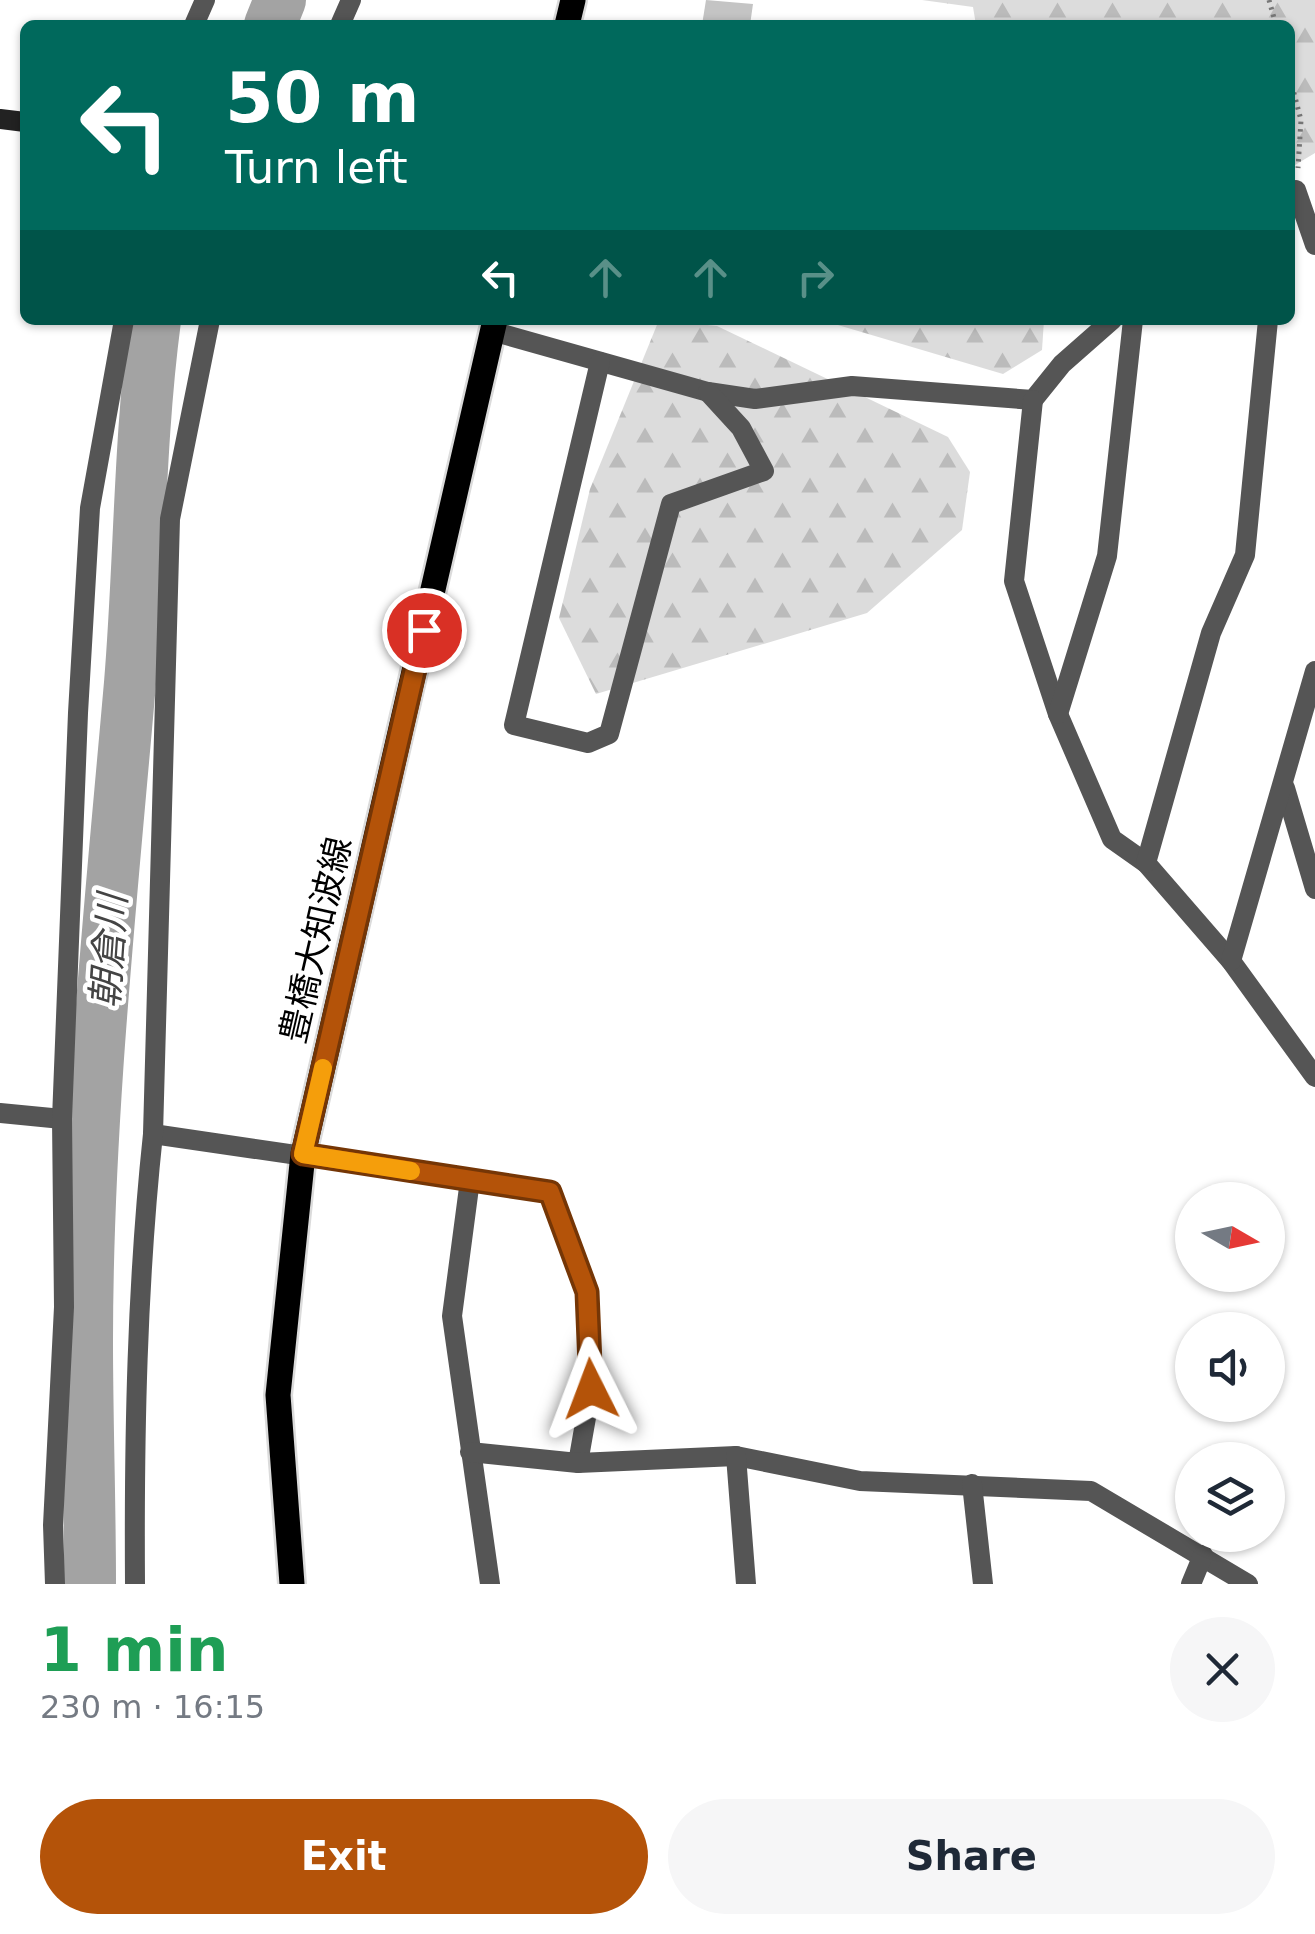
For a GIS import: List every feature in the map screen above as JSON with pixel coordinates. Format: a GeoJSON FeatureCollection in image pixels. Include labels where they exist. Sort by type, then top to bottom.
{"type":"FeatureCollection","features":[{"type":"Feature","properties":{"kind":"main road","name":"豊橋大知波線"},"geometry":{"type":"LineString","coordinates":[[292,1584],[278,1395],[303,1154],[494,326]]}},
{"type":"Feature","properties":{"kind":"street"},"geometry":{"type":"LineString","coordinates":[[1295,197],[1315,246]]}},
{"type":"Feature","properties":{"kind":"street"},"geometry":{"type":"LineString","coordinates":[[55,1584],[53,1525],[64,1307],[62,1120],[90,508],[123,325]]}},
{"type":"Feature","properties":{"kind":"street"},"geometry":{"type":"LineString","coordinates":[[135,1584],[134,1444],[142,1231],[153,1134],[170,519],[209,325]]}},
{"type":"Feature","properties":{"kind":"street"},"geometry":{"type":"LineString","coordinates":[[1106,325],[1062,364],[1033,400],[1014,582],[1058,714],[1112,839],[1146,863],[1231,961],[1315,1077]]}},
{"type":"Feature","properties":{"kind":"street"},"geometry":{"type":"LineString","coordinates":[[1058,714],[1107,556],[1131,325]]}},
{"type":"Feature","properties":{"kind":"street"},"geometry":{"type":"LineString","coordinates":[[1146,863],[1211,633],[1245,555],[1268,325]]}},
{"type":"Feature","properties":{"kind":"street"},"geometry":{"type":"LineString","coordinates":[[494,326],[600,362],[708,392],[755,399],[852,386],[1033,400]]}},
{"type":"Feature","properties":{"kind":"street"},"geometry":{"type":"LineString","coordinates":[[600,362],[514,724],[588,743],[608,734],[671,504],[764,470],[741,428],[708,392]]}},
{"type":"Feature","properties":{"kind":"street"},"geometry":{"type":"LineString","coordinates":[[1231,961],[1315,671]]}},
{"type":"Feature","properties":{"kind":"street"},"geometry":{"type":"LineString","coordinates":[[1284,786],[1315,889]]}},
{"type":"Feature","properties":{"kind":"street"},"geometry":{"type":"LineString","coordinates":[[0,1112],[62,1120]]}},
{"type":"Feature","properties":{"kind":"street"},"geometry":{"type":"LineString","coordinates":[[153,1134],[550,1192],[587,1292],[591,1389],[578,1462]]}},
{"type":"Feature","properties":{"kind":"street"},"geometry":{"type":"LineString","coordinates":[[470,1180],[452,1316],[490,1584]]}},
{"type":"Feature","properties":{"kind":"street"},"geometry":{"type":"LineString","coordinates":[[470,1452],[578,1462],[736,1456],[860,1481],[1091,1491],[1248,1584]]}},
{"type":"Feature","properties":{"kind":"street"},"geometry":{"type":"LineString","coordinates":[[736,1456],[746,1584]]}},
{"type":"Feature","properties":{"kind":"street"},"geometry":{"type":"LineString","coordinates":[[972,1484],[983,1584]]}},
{"type":"Feature","properties":{"kind":"street"},"geometry":{"type":"LineString","coordinates":[[1190,1584],[1203,1556]]}},
{"type":"Feature","properties":{"kind":"path"},"geometry":{"type":"LineString","coordinates":[[1295,96],[1302,120],[1295,176]]}},
{"type":"Feature","properties":{"kind":"green space"},"geometry":{"type":"Polygon","coordinates":[[[922,0],[1315,0],[1315,153],[1295,165],[1295,20],[975,20],[973,7],[922,0]]]}},
{"type":"Feature","properties":{"kind":"green space"},"geometry":{"type":"Polygon","coordinates":[[[657,325],[717,326],[948,437],[970,472],[962,530],[867,613],[596,694],[559,618],[590,489],[657,325]]]}},
{"type":"Feature","properties":{"kind":"green space"},"geometry":{"type":"Polygon","coordinates":[[[838,325],[1044,325],[1042,350],[1003,374],[838,325]]]}},
{"type":"Feature","properties":{"kind":"building"},"geometry":{"type":"Polygon","coordinates":[[[706,0],[753,4],[751,20],[703,20],[706,0]]]}},
{"type":"Feature","properties":{"kind":"waterway","name":"朝倉川"},"geometry":{"type":"LineString","coordinates":[[272,20],[280,0]]}},
{"type":"Feature","properties":{"kind":"waterway","name":"朝倉川"},"geometry":{"type":"LineString","coordinates":[[90,1584],[87,1341],[91,1176],[155,325]]}},
{"type":"Feature","properties":{"kind":"slow traffic"},"geometry":{"type":"LineString","coordinates":[[323,1068],[303,1154],[411,1171]]}},
{"type":"Feature","properties":{"kind":"route"},"geometry":{"type":"LineString","coordinates":[[424,630],[303,1154],[550,1192],[587,1292],[591,1389]]}}]}
